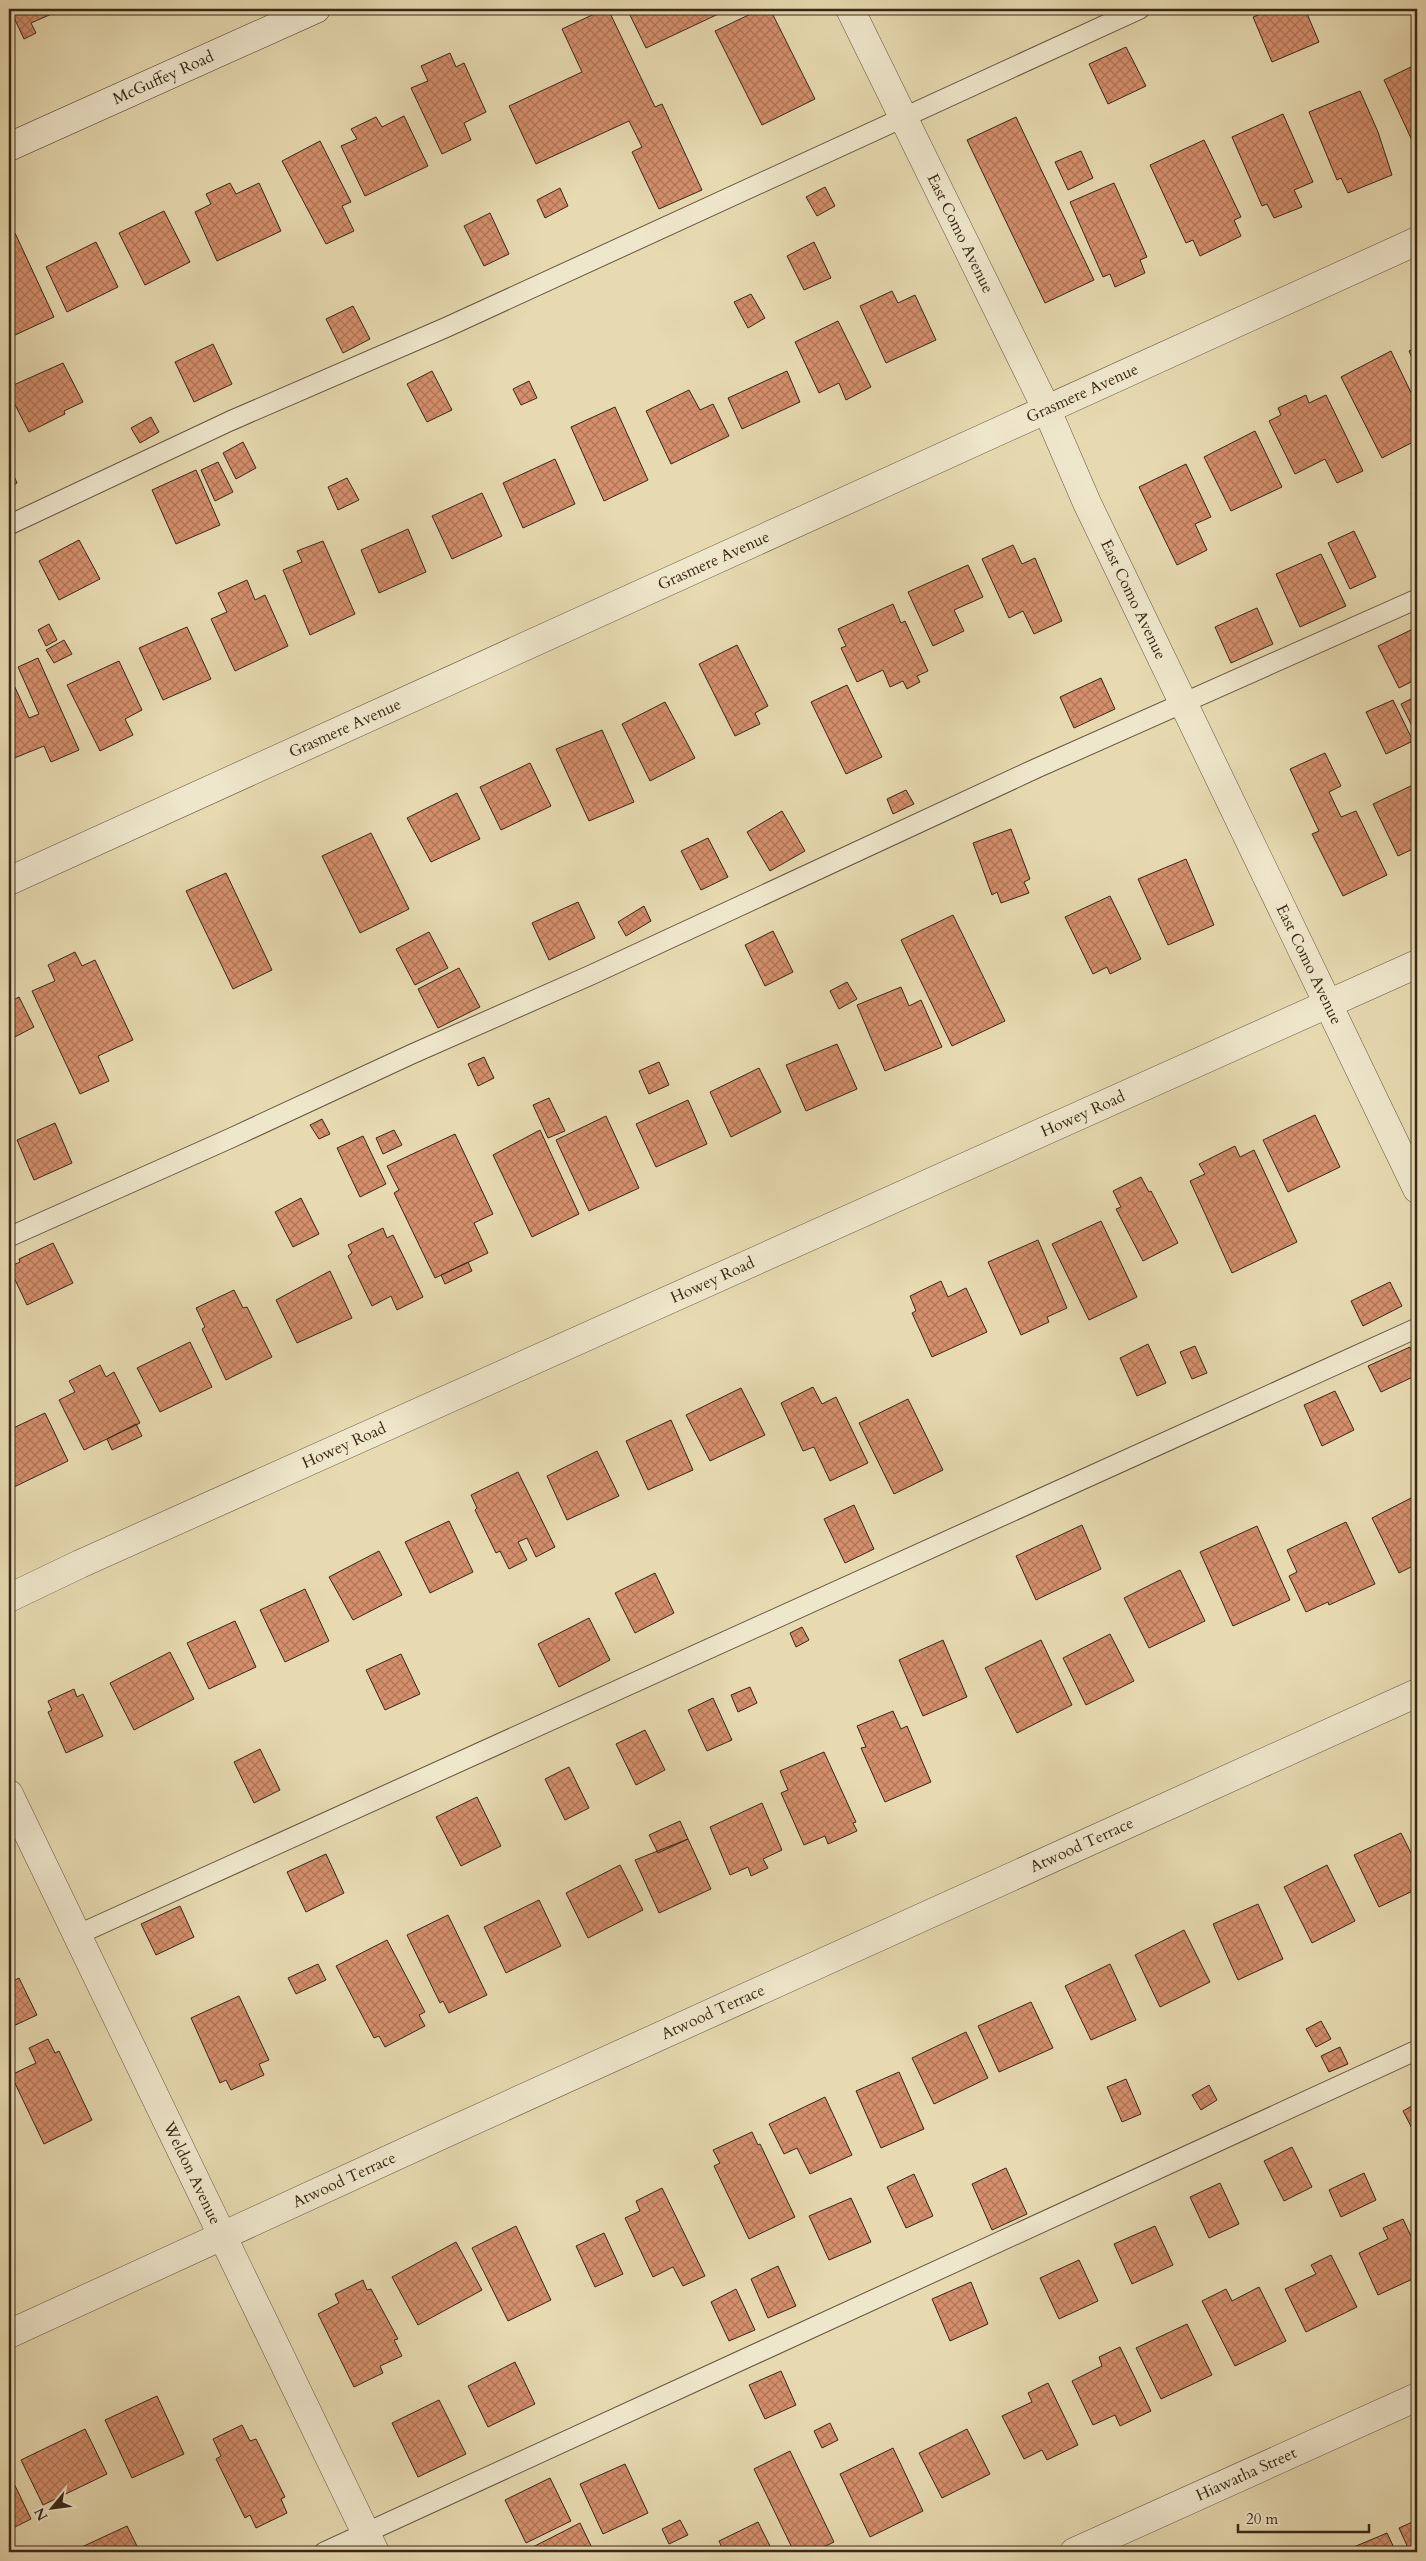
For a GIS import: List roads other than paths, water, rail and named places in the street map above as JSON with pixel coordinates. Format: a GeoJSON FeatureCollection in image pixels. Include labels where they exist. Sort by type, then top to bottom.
{"type":"FeatureCollection","features":[{"type":"Feature","properties":{"kind":"street","name":"McGuffey Road"},"geometry":{"type":"LineString","coordinates":[[9,147],[316,9]]}},
{"type":"Feature","properties":{"kind":"street","name":"East Como Avenue"},"geometry":{"type":"LineString","coordinates":[[850,9],[1046,408],[1087,503],[1417,1189]]}},
{"type":"Feature","properties":{"kind":"street","name":"Grasmere Avenue"},"geometry":{"type":"LineString","coordinates":[[9,881],[1417,241]]}},
{"type":"Feature","properties":{"kind":"street","name":"Howey Road"},"geometry":{"type":"LineString","coordinates":[[9,1598],[98,1556],[1417,964]]}},
{"type":"Feature","properties":{"kind":"street","name":"Atwood Terrace"},"geometry":{"type":"LineString","coordinates":[[9,2334],[444,2134],[1417,1692]]}},
{"type":"Feature","properties":{"kind":"street","name":"Weldon Avenue"},"geometry":{"type":"LineString","coordinates":[[9,1794],[371,2543]]}},
{"type":"Feature","properties":{"kind":"street","name":"Hiawatha Street"},"geometry":{"type":"LineString","coordinates":[[1074,2552],[1417,2397]]}},
{"type":"Feature","properties":{"kind":"lane"},"geometry":{"type":"LineString","coordinates":[[9,524],[230,421],[447,327],[1140,9]]}},
{"type":"Feature","properties":{"kind":"lane"},"geometry":{"type":"LineString","coordinates":[[9,1237],[591,975],[1036,768],[1184,704],[1417,599]]}},
{"type":"Feature","properties":{"kind":"lane"},"geometry":{"type":"LineString","coordinates":[[77,1935],[1417,1328]]}},
{"type":"Feature","properties":{"kind":"lane"},"geometry":{"type":"LineString","coordinates":[[324,2552],[371,2543],[1417,2050]]}}]}
